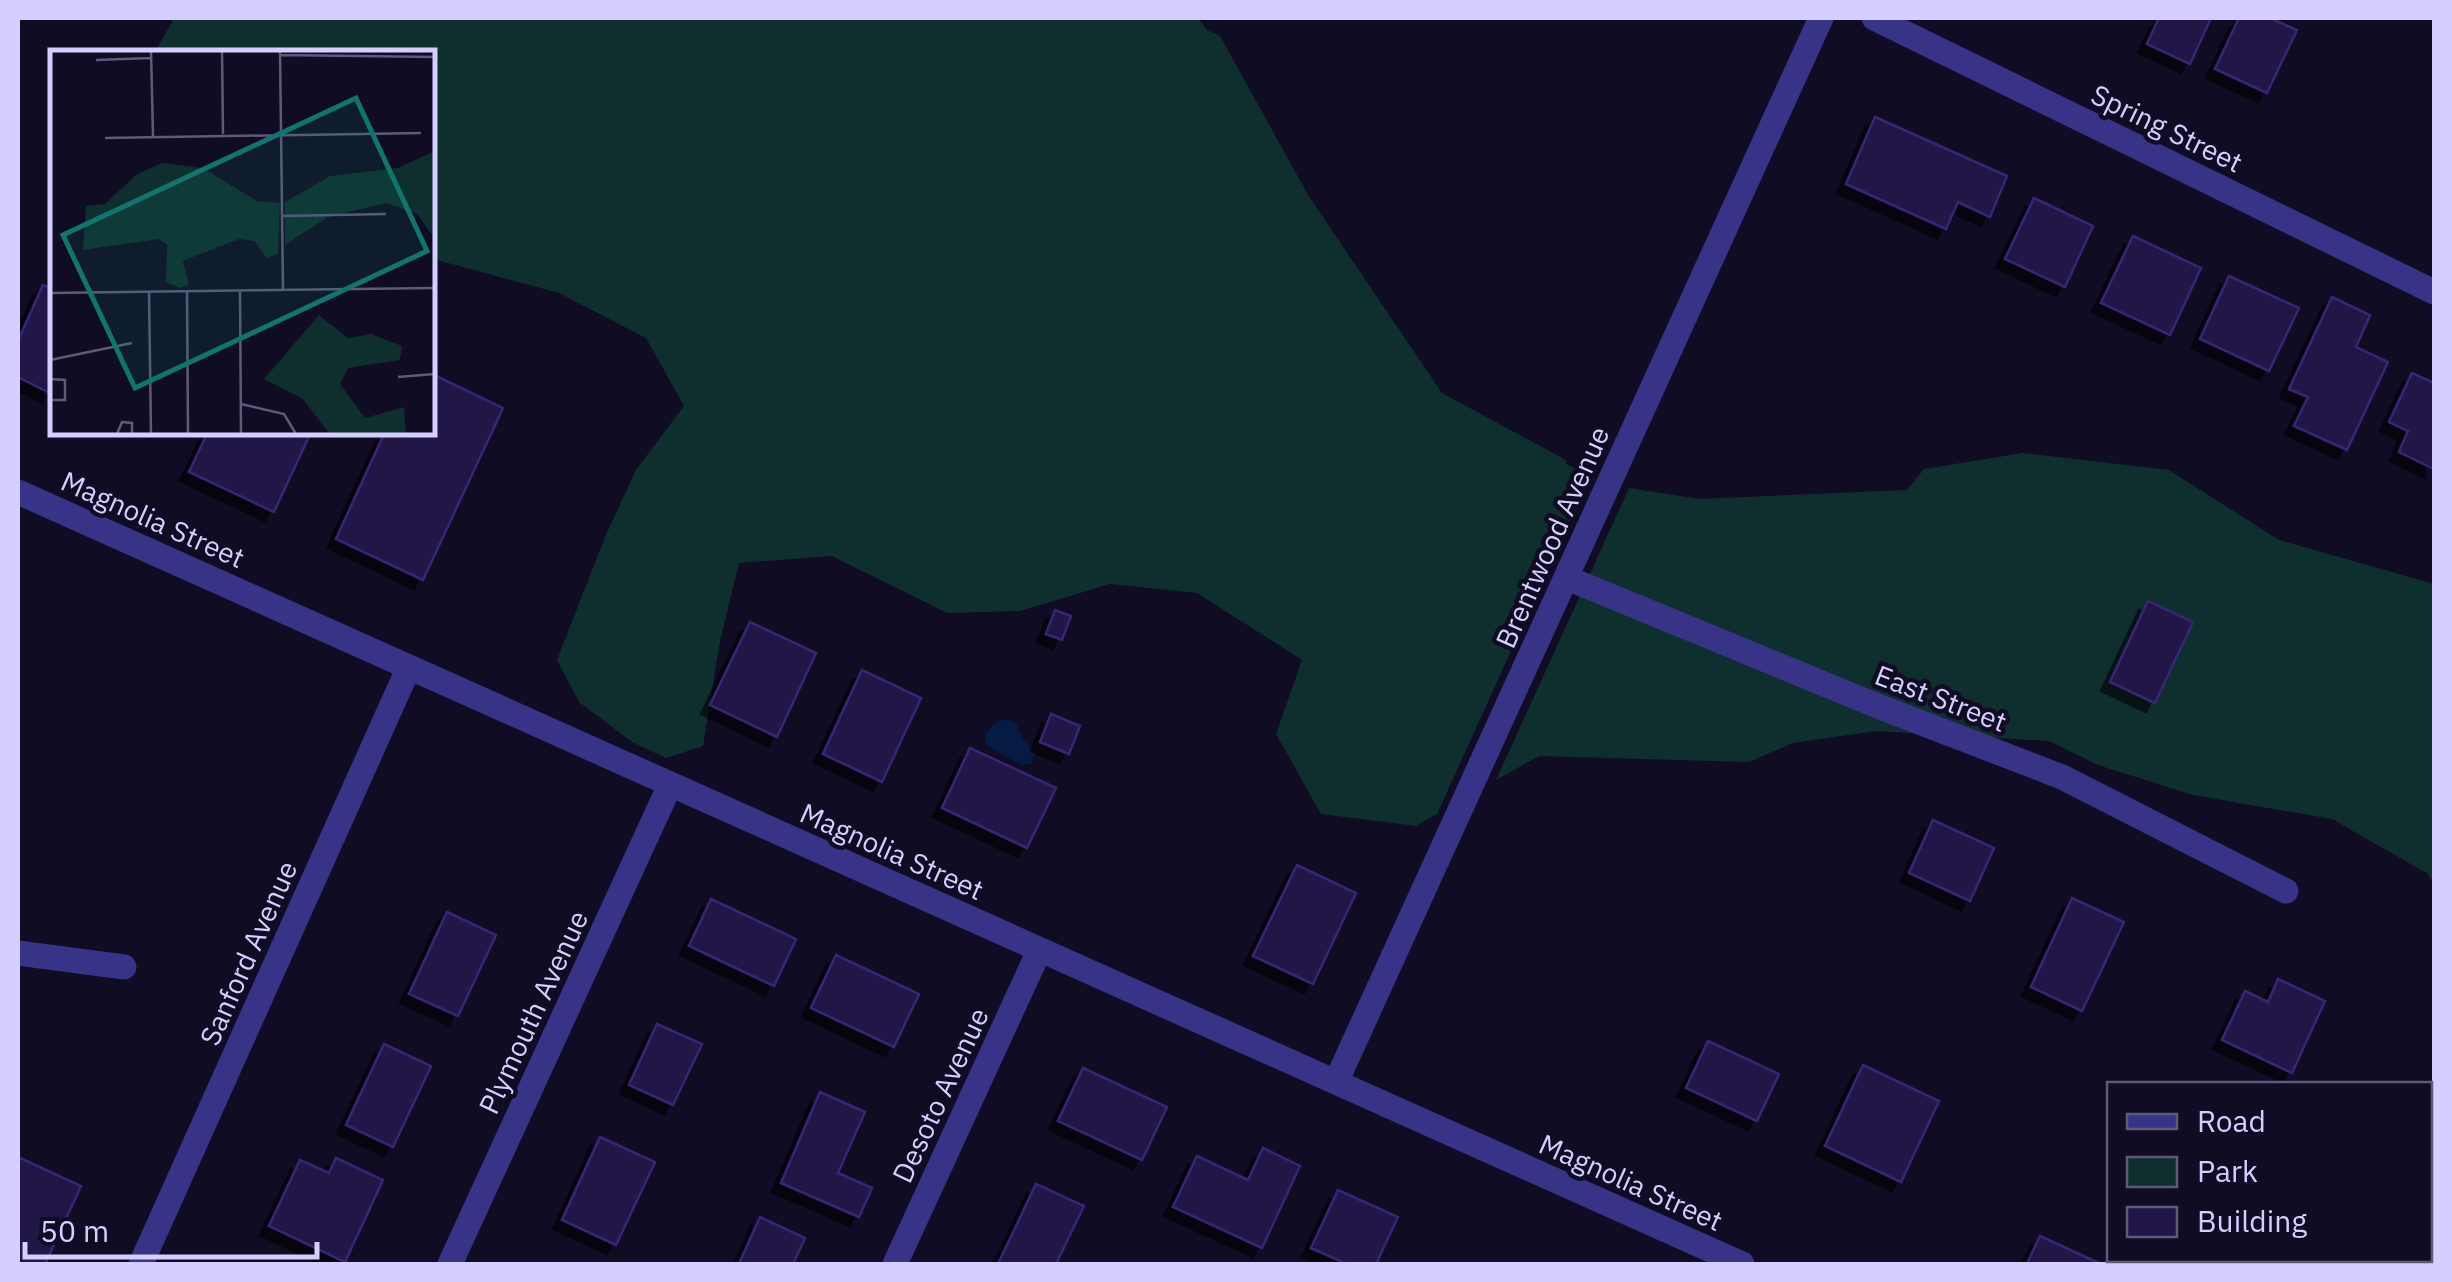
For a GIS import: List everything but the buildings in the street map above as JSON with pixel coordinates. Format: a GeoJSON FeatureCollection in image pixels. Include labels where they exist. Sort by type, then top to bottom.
{"type":"FeatureCollection","features":[{"type":"Feature","properties":{"kind":"street","name":"Brentwood Avenue"},"geometry":{"type":"LineString","coordinates":[[1336,1082],[1822,18]]}},
{"type":"Feature","properties":{"kind":"street","name":"Spring Street"},"geometry":{"type":"LineString","coordinates":[[1874,18],[2434,292]]}},
{"type":"Feature","properties":{"kind":"street","name":"Magnolia Street"},"geometry":{"type":"LineString","coordinates":[[18,492],[1742,1264]]}},
{"type":"Feature","properties":{"kind":"street","name":"East Street"},"geometry":{"type":"LineString","coordinates":[[1567,578],[2062,777],[2286,891]]}},
{"type":"Feature","properties":{"kind":"street","name":"Sanford Avenue"},"geometry":{"type":"LineString","coordinates":[[141,1264],[409,667]]}},
{"type":"Feature","properties":{"kind":"street","name":"Plymouth Avenue"},"geometry":{"type":"LineString","coordinates":[[450,1264],[670,785]]}},
{"type":"Feature","properties":{"kind":"street","name":"Desoto Avenue"},"geometry":{"type":"LineString","coordinates":[[895,1264],[1040,951]]}},
{"type":"Feature","properties":{"kind":"street"},"geometry":{"type":"LineString","coordinates":[[18,953],[124,967]]}},
{"type":"Feature","properties":{"kind":"green space"},"geometry":{"type":"Polygon","coordinates":[[[174,18],[1198,18],[1207,30],[1220,36],[1308,195],[1442,393],[1591,475],[1437,814],[1416,826],[1321,814],[1276,734],[1302,660],[1197,593],[1110,584],[1020,611],[947,613],[832,556],[739,563],[720,641],[703,746],[666,758],[632,742],[579,702],[557,660],[636,470],[684,406],[646,338],[559,293],[435,260],[435,50],[156,50],[174,18]]]}},
{"type":"Feature","properties":{"kind":"green space"},"geometry":{"type":"Polygon","coordinates":[[[2023,453],[2169,470],[2279,540],[2434,584],[2434,886],[2428,874],[2332,819],[2193,795],[2098,765],[2049,741],[1877,731],[1793,743],[1749,762],[1539,756],[1496,780],[1629,488],[1699,499],[1907,490],[1924,469],[2023,453]]]}},
{"type":"Feature","properties":{"kind":"water"},"geometry":{"type":"Polygon","coordinates":[[[1007,719],[1016,723],[1035,753],[1031,764],[1021,765],[986,745],[991,727],[1007,719]]]}}]}
